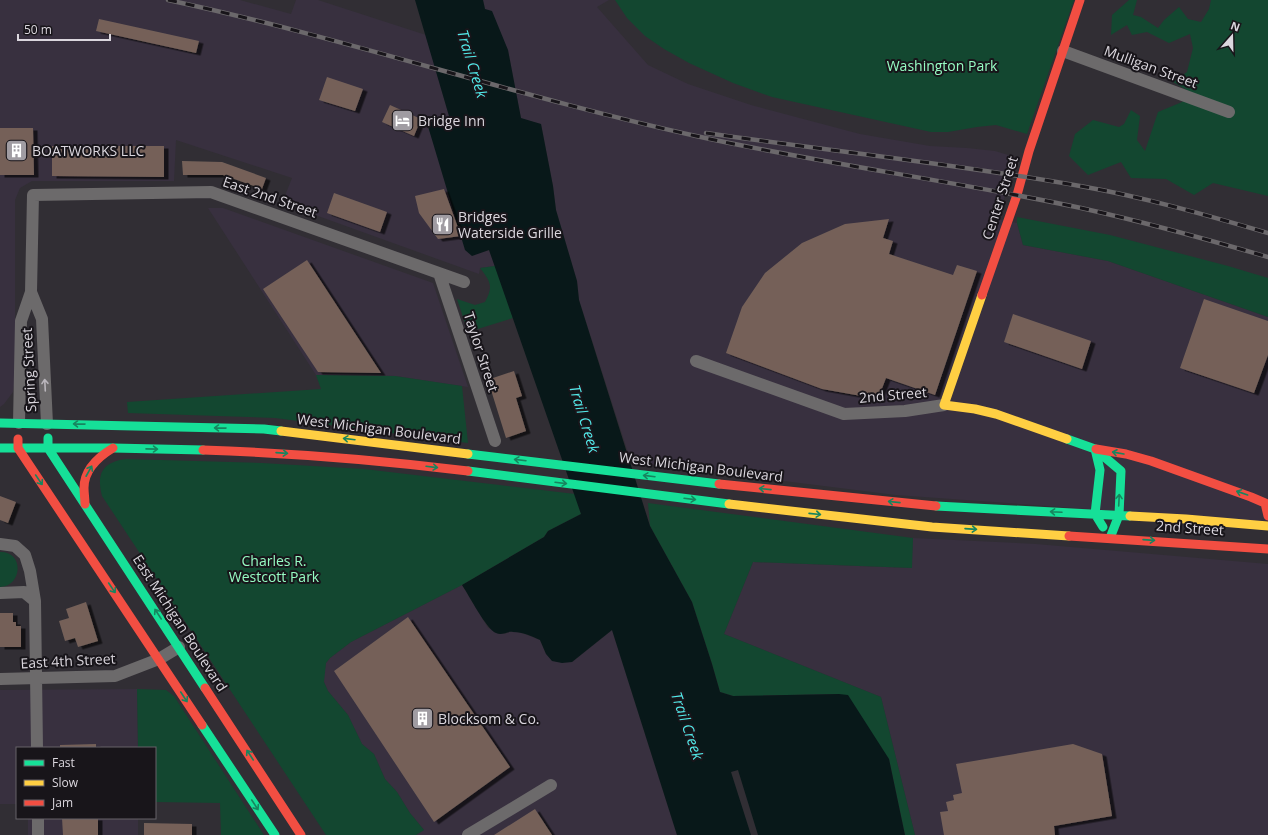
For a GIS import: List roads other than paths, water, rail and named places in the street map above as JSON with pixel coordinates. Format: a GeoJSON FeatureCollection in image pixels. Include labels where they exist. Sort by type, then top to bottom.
{"type":"FeatureCollection","features":[{"type":"Feature","properties":{"kind":"main road","name":"Center Street"},"geometry":{"type":"LineString","coordinates":[[944,405],[1017,195],[1029,151],[1080,0]]}},
{"type":"Feature","properties":{"kind":"main road","name":"2nd Street"},"geometry":{"type":"LineString","coordinates":[[944,405],[996,414],[1095,449],[1121,471],[1118,515],[1110,538],[1268,549]]}},
{"type":"Feature","properties":{"kind":"main road"},"geometry":{"type":"LineString","coordinates":[[0,423],[47,424],[48,448]]}},
{"type":"Feature","properties":{"kind":"main road"},"geometry":{"type":"LineString","coordinates":[[18,423],[18,448],[275,835]]}},
{"type":"Feature","properties":{"kind":"main road","name":"West Michigan Boulevard"},"geometry":{"type":"LineString","coordinates":[[47,424],[264,429],[743,487],[933,506],[1095,514]]}},
{"type":"Feature","properties":{"kind":"main road"},"geometry":{"type":"LineString","coordinates":[[0,448],[113,448],[259,452],[394,462],[749,507],[932,527],[1110,538]]}},
{"type":"Feature","properties":{"kind":"main road","name":"East Michigan Boulevard"},"geometry":{"type":"LineString","coordinates":[[48,448],[301,835]]}},
{"type":"Feature","properties":{"kind":"main road"},"geometry":{"type":"LineString","coordinates":[[85,504],[84,485],[90,469],[98,459],[113,448]]}},
{"type":"Feature","properties":{"kind":"main road"},"geometry":{"type":"LineString","coordinates":[[1110,538],[1095,514],[1100,470],[1095,449],[1126,454],[1151,461],[1251,497],[1265,503],[1268,516]]}},
{"type":"Feature","properties":{"kind":"main road","name":"2nd Street"},"geometry":{"type":"LineString","coordinates":[[1095,514],[1186,519],[1268,526]]}},
{"type":"Feature","properties":{"kind":"street","name":"Mulligan Street"},"geometry":{"type":"LineString","coordinates":[[1062,51],[1229,112]]}},
{"type":"Feature","properties":{"kind":"street","name":"East 2nd Street"},"geometry":{"type":"LineString","coordinates":[[33,195],[211,192],[464,282]]}},
{"type":"Feature","properties":{"kind":"street","name":"Spring Street"},"geometry":{"type":"LineString","coordinates":[[18,423],[21,321],[31,292],[33,195]]}},
{"type":"Feature","properties":{"kind":"street","name":"Taylor Street"},"geometry":{"type":"LineString","coordinates":[[439,273],[495,441]]}},
{"type":"Feature","properties":{"kind":"street","name":"Spring Street"},"geometry":{"type":"LineString","coordinates":[[31,292],[42,320],[47,424]]}},
{"type":"Feature","properties":{"kind":"street","name":"2nd Street"},"geometry":{"type":"LineString","coordinates":[[696,361],[844,414],[905,412],[944,405]]}},
{"type":"Feature","properties":{"kind":"street"},"geometry":{"type":"LineString","coordinates":[[0,544],[15,546],[25,554],[30,571],[35,601],[37,747]]}},
{"type":"Feature","properties":{"kind":"street"},"geometry":{"type":"LineString","coordinates":[[0,592],[24,592],[35,601]]}},
{"type":"Feature","properties":{"kind":"street","name":"East 4th Street"},"geometry":{"type":"LineString","coordinates":[[0,679],[116,676],[159,659],[179,647]]}},
{"type":"Feature","properties":{"kind":"street"},"geometry":{"type":"LineString","coordinates":[[468,835],[551,785]]}},
{"type":"Feature","properties":{"kind":"street"},"geometry":{"type":"LineString","coordinates":[[38,819],[38,835]]}},
{"type":"Feature","properties":{"kind":"water","name":"Trail Creek"},"geometry":{"type":"Polygon","coordinates":[[[415,0],[483,0],[485,9],[492,11],[508,50],[521,118],[541,124],[556,210],[577,281],[579,300],[650,526],[692,602],[720,692],[733,696],[848,695],[889,759],[905,835],[758,835],[738,770],[731,772],[751,835],[677,835],[612,630],[572,662],[562,663],[552,661],[546,654],[540,640],[527,634],[511,632],[500,634],[492,630],[483,619],[462,585],[544,537],[548,531],[581,514],[489,250],[472,256],[465,250],[427,123],[449,116],[415,0]]]}},
{"type":"Feature","properties":{"kind":"railway"},"geometry":{"type":"LineString","coordinates":[[168,0],[234,15],[366,49],[563,104],[630,121],[744,146],[985,189],[1081,208],[1175,231],[1268,257]]}},
{"type":"Feature","properties":{"kind":"railway"},"geometry":{"type":"LineString","coordinates":[[706,133],[940,164],[1104,190],[1198,213],[1268,233]]}},
{"type":"Feature","properties":{"kind":"place","name":"Bridge Inn"},"geometry":{"type":"Point","coordinates":[402,121]}},
{"type":"Feature","properties":{"kind":"place","name":"BOATWORKS LLC"},"geometry":{"type":"Point","coordinates":[17,151]}},
{"type":"Feature","properties":{"kind":"place","name":"Bridges Waterside Grille"},"geometry":{"type":"Point","coordinates":[442,225]}},
{"type":"Feature","properties":{"kind":"place","name":"Blocksom & Co."},"geometry":{"type":"Point","coordinates":[422,719]}},
{"type":"Feature","properties":{"kind":"park label","name":"Washington Park"},"geometry":{"type":"Point","coordinates":[942,66]}},
{"type":"Feature","properties":{"kind":"park label","name":"Charles R. Westcott Park"},"geometry":{"type":"Point","coordinates":[274,570]}}]}
